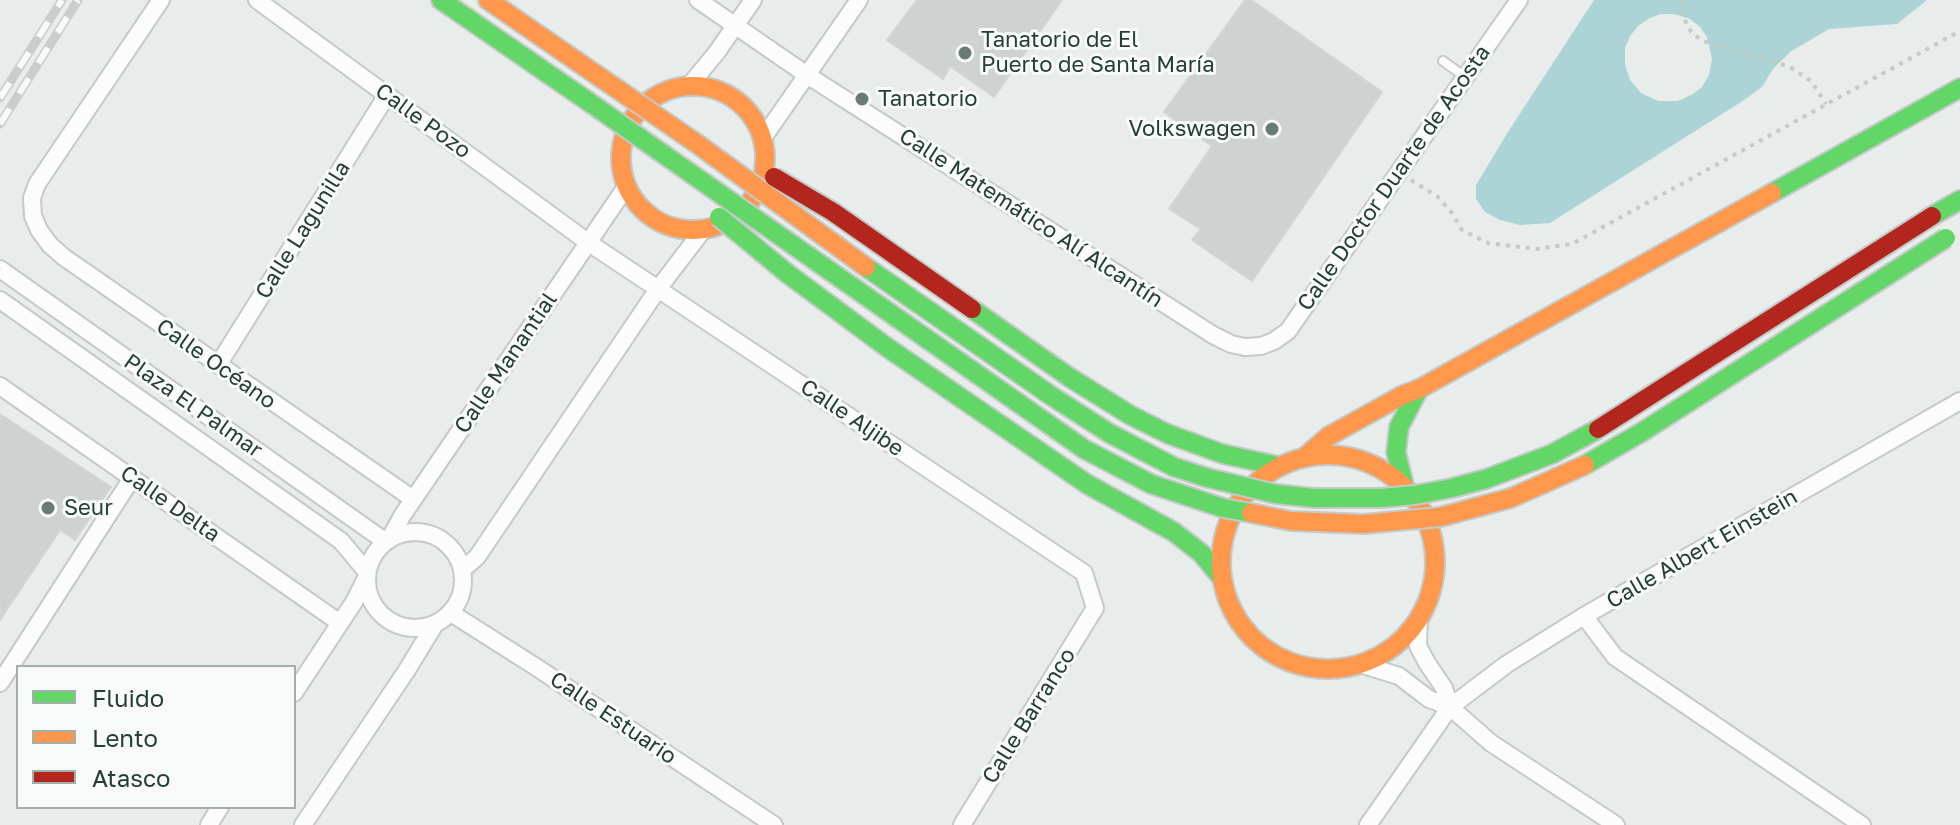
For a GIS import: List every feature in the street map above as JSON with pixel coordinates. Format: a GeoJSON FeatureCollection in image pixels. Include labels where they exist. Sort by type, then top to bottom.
{"type":"FeatureCollection","features":[{"type":"Feature","properties":{"kind":"main road"},"geometry":{"type":"LineString","coordinates":[[441,0],[1055,430],[1151,484],[1223,508],[1291,521],[1329,524],[1402,522],[1440,517],[1511,498],[1545,484],[1580,468],[1642,432],[1953,234]]}},
{"type":"Feature","properties":{"kind":"main road"},"geometry":{"type":"LineString","coordinates":[[488,0],[696,143],[1050,395],[1109,433],[1174,467],[1276,494],[1314,498],[1415,495],[1452,488],[1552,454],[1613,421],[1960,200]]}},
{"type":"Feature","properties":{"kind":"main road"},"geometry":{"type":"LineString","coordinates":[[708,87],[727,94],[743,105],[755,120],[763,138],[766,159],[763,179],[754,198],[741,213],[723,224],[703,230],[666,226],[649,217],[626,187],[620,168],[620,148],[631,120],[651,98],[669,89],[708,87]]}},
{"type":"Feature","properties":{"kind":"main road"},"geometry":{"type":"LineString","coordinates":[[1306,456],[1329,436],[1960,88]]}},
{"type":"Feature","properties":{"kind":"main road"},"geometry":{"type":"LineString","coordinates":[[696,143],[740,157],[833,212],[1069,377],[1130,415],[1168,434],[1223,454],[1278,466]]}},
{"type":"Feature","properties":{"kind":"main road"},"geometry":{"type":"LineString","coordinates":[[662,152],[685,189],[788,274],[1008,432],[1087,484],[1174,532],[1201,553],[1221,577]]}},
{"type":"Feature","properties":{"kind":"main road"},"geometry":{"type":"LineString","coordinates":[[1404,485],[1396,452],[1399,427],[1419,389]]}},
{"type":"Feature","properties":{"kind":"main road"},"geometry":{"type":"LineString","coordinates":[[1332,454],[1358,458],[1383,469],[1404,485],[1423,509],[1434,538],[1436,568],[1430,598],[1415,625],[1394,647],[1372,660],[1348,668],[1323,669],[1299,665],[1276,656],[1255,641],[1239,623],[1227,601],[1221,577],[1221,543],[1232,512],[1251,485],[1278,466],[1306,456],[1332,454]]}},
{"type":"Feature","properties":{"kind":"street","name":"Calle Océano"},"geometry":{"type":"LineString","coordinates":[[161,0],[37,184],[32,198],[33,216],[39,230],[65,258],[413,499]]}},
{"type":"Feature","properties":{"kind":"street","name":"Calle Pozo"},"geometry":{"type":"LineString","coordinates":[[257,0],[589,243]]}},
{"type":"Feature","properties":{"kind":"street","name":"Calle Matemático Alí Alcantín"},"geometry":{"type":"LineString","coordinates":[[698,0],[807,75],[1213,335],[1231,344],[1261,346]]}},
{"type":"Feature","properties":{"kind":"street"},"geometry":{"type":"LineString","coordinates":[[689,86],[753,0]]}},
{"type":"Feature","properties":{"kind":"street"},"geometry":{"type":"LineString","coordinates":[[763,138],[859,0]]}},
{"type":"Feature","properties":{"kind":"street","name":"Calle Doctor Duarte de Acosta"},"geometry":{"type":"LineString","coordinates":[[1261,346],[1288,331],[1519,0]]}},
{"type":"Feature","properties":{"kind":"street","name":"Calle Lagunilla"},"geometry":{"type":"LineString","coordinates":[[218,365],[387,95]]}},
{"type":"Feature","properties":{"kind":"street","name":"Calle Manantial"},"geometry":{"type":"LineString","coordinates":[[387,541],[626,187]]}},
{"type":"Feature","properties":{"kind":"street"},"geometry":{"type":"LineString","coordinates":[[462,570],[477,557],[658,289],[703,230]]}},
{"type":"Feature","properties":{"kind":"street","name":"Calle Aljibe"},"geometry":{"type":"LineString","coordinates":[[589,243],[1084,573],[1095,608]]}},
{"type":"Feature","properties":{"kind":"street","name":"Plaza El Palmar"},"geometry":{"type":"LineString","coordinates":[[0,269],[387,541]]}},
{"type":"Feature","properties":{"kind":"street","name":"Plaza El Palmar"},"geometry":{"type":"LineString","coordinates":[[0,300],[341,541],[367,574]]}},
{"type":"Feature","properties":{"kind":"street","name":"Calle Delta"},"geometry":{"type":"LineString","coordinates":[[0,386],[340,623]]}},
{"type":"Feature","properties":{"kind":"street","name":"Calle Albert Einstein"},"geometry":{"type":"LineString","coordinates":[[1368,825],[1450,707],[1507,664],[1584,616],[1960,401]]}},
{"type":"Feature","properties":{"kind":"street"},"geometry":{"type":"LineString","coordinates":[[0,683],[132,478]]}},
{"type":"Feature","properties":{"kind":"street"},"geometry":{"type":"LineString","coordinates":[[296,690],[340,623],[367,574],[371,560],[387,541],[411,532],[434,536],[452,550],[462,570],[462,593],[451,613],[435,624],[407,628],[393,623],[373,604],[367,574]]}},
{"type":"Feature","properties":{"kind":"street","name":"Calle Barranco"},"geometry":{"type":"LineString","coordinates":[[962,825],[1095,608]]}},
{"type":"Feature","properties":{"kind":"street","name":"Calle Estuario"},"geometry":{"type":"LineString","coordinates":[[451,613],[774,825]]}},
{"type":"Feature","properties":{"kind":"street"},"geometry":{"type":"LineString","coordinates":[[1584,616],[1615,657],[1862,825]]}},
{"type":"Feature","properties":{"kind":"street"},"geometry":{"type":"LineString","coordinates":[[1419,618],[1418,646],[1444,688],[1450,707]]}},
{"type":"Feature","properties":{"kind":"street"},"geometry":{"type":"LineString","coordinates":[[303,825],[435,624]]}},
{"type":"Feature","properties":{"kind":"street"},"geometry":{"type":"LineString","coordinates":[[1360,664],[1399,676],[1429,699],[1450,707],[1491,743],[1616,825]]}},
{"type":"Feature","properties":{"kind":"lane"},"geometry":{"type":"LineString","coordinates":[[1443,61],[1465,77]]}},
{"type":"Feature","properties":{"kind":"path"},"geometry":{"type":"LineString","coordinates":[[1682,0],[1686,24],[1703,41],[1790,67],[1811,81],[1826,104]]}},
{"type":"Feature","properties":{"kind":"path"},"geometry":{"type":"LineString","coordinates":[[1398,173],[1438,197],[1462,230],[1488,243],[1536,249],[1572,244],[1960,31]]}},
{"type":"Feature","properties":{"kind":"water"},"geometry":{"type":"Polygon","coordinates":[[[1594,0],[1927,0],[1897,24],[1829,29],[1790,52],[1773,69],[1762,87],[1741,102],[1550,223],[1520,225],[1500,220],[1485,212],[1476,199],[1476,185],[1594,0]],[[1661,14],[1638,26],[1625,48],[1625,65],[1630,80],[1641,93],[1658,101],[1678,101],[1702,87],[1709,75],[1712,59],[1707,37],[1700,27],[1690,19],[1661,14]]]}},
{"type":"Feature","properties":{"kind":"building","name":"Tanatorio de El Puerto de Santa María"},"geometry":{"type":"Polygon","coordinates":[[[917,0],[1062,0],[994,97],[950,66],[943,79],[887,40],[917,0]]]}},
{"type":"Feature","properties":{"kind":"building","name":"Volkswagen"},"geometry":{"type":"Polygon","coordinates":[[[1245,0],[1251,0],[1382,92],[1252,281],[1192,240],[1201,229],[1169,209],[1212,146],[1164,112],[1245,0]]]}},
{"type":"Feature","properties":{"kind":"building","name":"Seur"},"geometry":{"type":"Polygon","coordinates":[[[0,414],[111,487],[75,540],[60,530],[0,620],[0,414]]]}},
{"type":"Feature","properties":{"kind":"railway"},"geometry":{"type":"LineString","coordinates":[[0,98],[62,0]]}},
{"type":"Feature","properties":{"kind":"railway"},"geometry":{"type":"LineString","coordinates":[[0,124],[78,0]]}},
{"type":"Feature","properties":{"kind":"traffic: fast"},"geometry":{"type":"LineString","coordinates":[[441,0],[589,102]]}},
{"type":"Feature","properties":{"kind":"traffic: fast"},"geometry":{"type":"LineString","coordinates":[[1772,193],[1960,88]]}},
{"type":"Feature","properties":{"kind":"traffic: fast"},"geometry":{"type":"LineString","coordinates":[[589,102],[1084,449],[1151,484],[1223,508],[1251,513]]}},
{"type":"Feature","properties":{"kind":"traffic: fast"},"geometry":{"type":"LineString","coordinates":[[1932,216],[1960,200]]}},
{"type":"Feature","properties":{"kind":"traffic: fast"},"geometry":{"type":"LineString","coordinates":[[719,217],[788,274]]}},
{"type":"Feature","properties":{"kind":"traffic: fast"},"geometry":{"type":"LineString","coordinates":[[1585,465],[1642,432],[1946,238]]}},
{"type":"Feature","properties":{"kind":"traffic: fast"},"geometry":{"type":"LineString","coordinates":[[866,267],[1109,433],[1174,467],[1276,494],[1314,498],[1381,498],[1452,488],[1486,479],[1552,454],[1598,429]]}},
{"type":"Feature","properties":{"kind":"traffic: fast"},"geometry":{"type":"LineString","coordinates":[[788,274],[888,348],[1087,484],[1174,532],[1201,553],[1221,577]]}},
{"type":"Feature","properties":{"kind":"traffic: fast"},"geometry":{"type":"LineString","coordinates":[[972,309],[1069,377]]}},
{"type":"Feature","properties":{"kind":"traffic: fast"},"geometry":{"type":"LineString","coordinates":[[1069,377],[1130,415],[1168,434],[1223,454],[1278,466]]}},
{"type":"Feature","properties":{"kind":"traffic: fast"},"geometry":{"type":"LineString","coordinates":[[1404,485],[1396,452],[1399,427],[1419,389]]}},
{"type":"Feature","properties":{"kind":"traffic: slow"},"geometry":{"type":"LineString","coordinates":[[488,0],[604,80]]}},
{"type":"Feature","properties":{"kind":"traffic: slow"},"geometry":{"type":"LineString","coordinates":[[604,80],[866,267]]}},
{"type":"Feature","properties":{"kind":"traffic: slow"},"geometry":{"type":"LineString","coordinates":[[693,86],[721,91],[744,107],[760,130],[765,158],[760,186],[744,209],[721,225],[693,230],[665,225],[642,209],[626,186],[621,158],[626,130],[642,107],[665,91],[693,86]]}},
{"type":"Feature","properties":{"kind":"traffic: slow"},"geometry":{"type":"LineString","coordinates":[[1306,456],[1329,436],[1772,193]]}},
{"type":"Feature","properties":{"kind":"traffic: slow"},"geometry":{"type":"LineString","coordinates":[[1328,455],[1369,463],[1404,486],[1427,521],[1435,562],[1427,603],[1404,638],[1369,661],[1328,669],[1287,661],[1252,638],[1229,603],[1221,562],[1229,521],[1252,486],[1287,463],[1328,455]]}},
{"type":"Feature","properties":{"kind":"traffic: slow"},"geometry":{"type":"LineString","coordinates":[[1251,513],[1291,521],[1364,524],[1440,517],[1511,498],[1585,465]]}},
{"type":"Feature","properties":{"kind":"traffic: jam"},"geometry":{"type":"LineString","coordinates":[[774,177],[833,212],[972,309]]}},
{"type":"Feature","properties":{"kind":"traffic: jam"},"geometry":{"type":"LineString","coordinates":[[1598,429],[1932,216]]}},
{"type":"Feature","properties":{"kind":"place","name":"Tanatorio de El Puerto de Santa María"},"geometry":{"type":"Point","coordinates":[965,53]}},
{"type":"Feature","properties":{"kind":"place","name":"Tanatorio"},"geometry":{"type":"Point","coordinates":[862,99]}},
{"type":"Feature","properties":{"kind":"place","name":"Volkswagen"},"geometry":{"type":"Point","coordinates":[1272,129]}},
{"type":"Feature","properties":{"kind":"place","name":"Seur"},"geometry":{"type":"Point","coordinates":[48,508]}}]}
